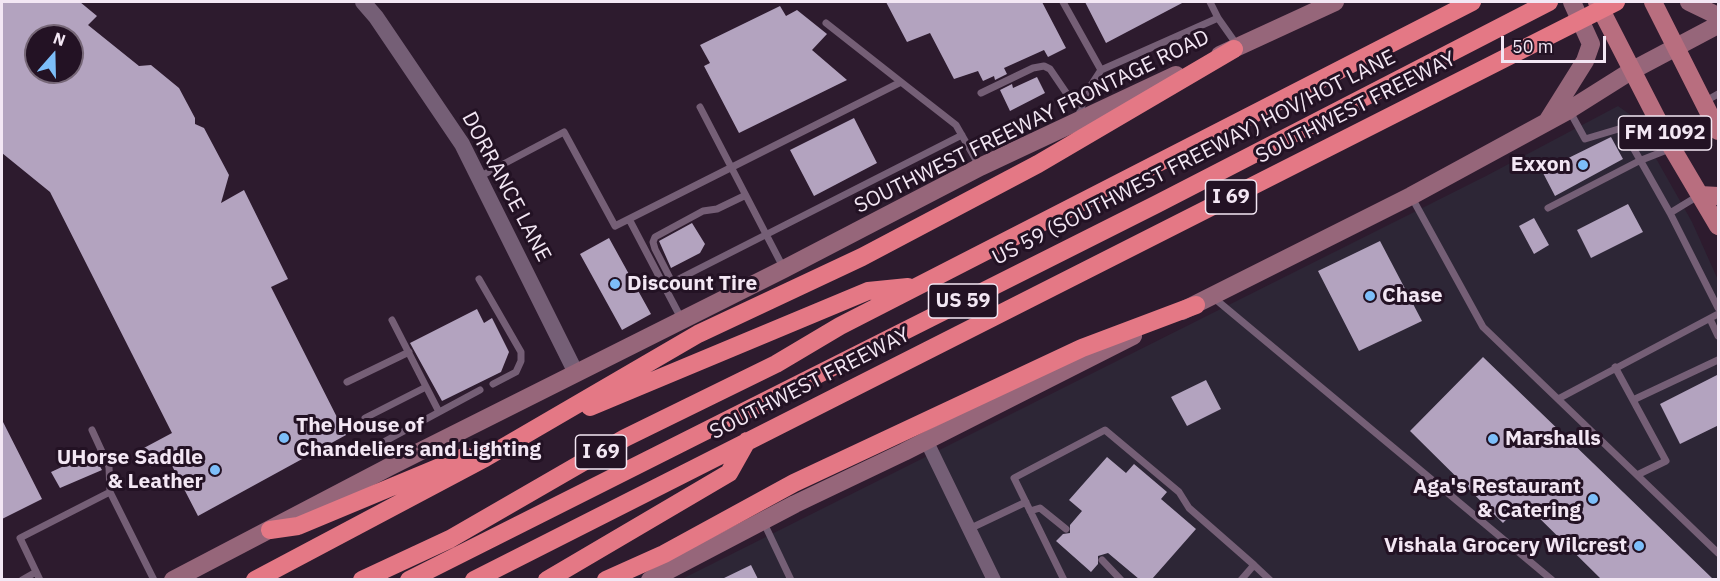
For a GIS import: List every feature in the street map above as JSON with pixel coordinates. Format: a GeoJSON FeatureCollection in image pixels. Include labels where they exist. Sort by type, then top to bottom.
{"type":"FeatureCollection","features":[{"type":"Feature","properties":{"kind":"highway","name":"SOUTHWEST FREEWAY"},"geometry":{"type":"LineString","coordinates":[[362,579],[450,539],[625,438],[776,364],[840,326],[1472,2]]}},
{"type":"Feature","properties":{"kind":"highway","name":"US 59 (SOUTHWEST FREEWAY) HOV/HOT LANE"},"geometry":{"type":"LineString","coordinates":[[409,579],[1157,204],[1549,2]]}},
{"type":"Feature","properties":{"kind":"highway","name":"SOUTHWEST FREEWAY"},"geometry":{"type":"LineString","coordinates":[[474,579],[1616,2]]}},
{"type":"Feature","properties":{"kind":"highway"},"geometry":{"type":"LineString","coordinates":[[255,579],[485,458],[698,334],[862,257],[1038,164],[1236,48]]}},
{"type":"Feature","properties":{"kind":"highway"},"geometry":{"type":"LineString","coordinates":[[270,530],[298,526],[425,472],[681,372],[868,291],[921,286]]}},
{"type":"Feature","properties":{"kind":"highway"},"geometry":{"type":"LineString","coordinates":[[606,579],[664,554],[794,483],[1082,348],[1204,300]]}},
{"type":"Feature","properties":{"kind":"highway"},"geometry":{"type":"LineString","coordinates":[[547,579],[729,473],[747,441]]}},
{"type":"Feature","properties":{"kind":"main road","name":"SOUTHWEST FREEWAY FRONTAGE ROAD"},"geometry":{"type":"LineString","coordinates":[[172,579],[270,530],[389,466],[784,269],[1079,113],[1236,48],[1335,2]]}},
{"type":"Feature","properties":{"kind":"main road"},"geometry":{"type":"LineString","coordinates":[[1547,122],[1585,61],[1591,44],[1572,2]]}},
{"type":"Feature","properties":{"kind":"main road","name":"FM 1092"},"geometry":{"type":"LineString","coordinates":[[1597,2],[1672,148],[1719,226]]}},
{"type":"Feature","properties":{"kind":"main road","name":"FM 1092"},"geometry":{"type":"LineString","coordinates":[[1653,2],[1676,48],[1711,98],[1719,131]]}},
{"type":"Feature","properties":{"kind":"main road"},"geometry":{"type":"LineString","coordinates":[[1689,2],[1719,16]]}},
{"type":"Feature","properties":{"kind":"main road"},"geometry":{"type":"LineString","coordinates":[[650,579],[1411,196],[1569,110],[1631,71],[1719,25]]}},
{"type":"Feature","properties":{"kind":"main road"},"geometry":{"type":"LineString","coordinates":[[1700,195],[1719,196]]}},
{"type":"Feature","properties":{"kind":"street","name":"DORRANCE LANE"},"geometry":{"type":"LineString","coordinates":[[363,2],[376,17],[462,144],[576,373]]}},
{"type":"Feature","properties":{"kind":"street"},"geometry":{"type":"LineString","coordinates":[[926,440],[994,579]]}},
{"type":"Feature","properties":{"kind":"lane"},"geometry":{"type":"LineString","coordinates":[[1063,2],[1101,70]]}},
{"type":"Feature","properties":{"kind":"lane"},"geometry":{"type":"LineString","coordinates":[[1210,2],[1236,48]]}},
{"type":"Feature","properties":{"kind":"lane"},"geometry":{"type":"LineString","coordinates":[[1079,113],[1101,70],[1218,18]]}},
{"type":"Feature","properties":{"kind":"lane"},"geometry":{"type":"LineString","coordinates":[[826,23],[956,125],[980,166]]}},
{"type":"Feature","properties":{"kind":"lane"},"geometry":{"type":"LineString","coordinates":[[981,93],[1033,68],[1044,66],[1050,69],[1079,113]]}},
{"type":"Feature","properties":{"kind":"lane"},"geometry":{"type":"LineString","coordinates":[[479,177],[564,132],[615,226],[901,82]]}},
{"type":"Feature","properties":{"kind":"lane"},"geometry":{"type":"LineString","coordinates":[[700,107],[764,235],[784,269]]}},
{"type":"Feature","properties":{"kind":"lane"},"geometry":{"type":"LineString","coordinates":[[1569,110],[1585,139],[1622,128],[1670,213],[1719,308]]}},
{"type":"Feature","properties":{"kind":"lane"},"geometry":{"type":"LineString","coordinates":[[669,284],[962,135]]}},
{"type":"Feature","properties":{"kind":"lane"},"geometry":{"type":"LineString","coordinates":[[1548,208],[1639,161],[1672,148]]}},
{"type":"Feature","properties":{"kind":"lane"},"geometry":{"type":"LineString","coordinates":[[1670,213],[1700,195]]}},
{"type":"Feature","properties":{"kind":"lane"},"geometry":{"type":"LineString","coordinates":[[682,320],[653,242],[656,237],[703,211],[717,209],[744,196]]}},
{"type":"Feature","properties":{"kind":"lane"},"geometry":{"type":"LineString","coordinates":[[1411,196],[1483,327],[1719,553]]}},
{"type":"Feature","properties":{"kind":"lane"},"geometry":{"type":"LineString","coordinates":[[629,219],[669,284]]}},
{"type":"Feature","properties":{"kind":"lane"},"geometry":{"type":"LineString","coordinates":[[479,279],[521,352],[521,361],[516,372],[493,384]]}},
{"type":"Feature","properties":{"kind":"lane"},"geometry":{"type":"LineString","coordinates":[[1204,300],[1552,579]]}},
{"type":"Feature","properties":{"kind":"lane"},"geometry":{"type":"LineString","coordinates":[[1557,399],[1719,314]]}},
{"type":"Feature","properties":{"kind":"lane"},"geometry":{"type":"LineString","coordinates":[[1710,319],[1719,336]]}},
{"type":"Feature","properties":{"kind":"lane"},"geometry":{"type":"LineString","coordinates":[[392,320],[439,412]]}},
{"type":"Feature","properties":{"kind":"lane"},"geometry":{"type":"LineString","coordinates":[[347,382],[409,352]]}},
{"type":"Feature","properties":{"kind":"lane"},"geometry":{"type":"LineString","coordinates":[[1633,400],[1719,360]]}},
{"type":"Feature","properties":{"kind":"lane"},"geometry":{"type":"LineString","coordinates":[[1615,368],[1666,461],[1637,475]]}},
{"type":"Feature","properties":{"kind":"lane"},"geometry":{"type":"LineString","coordinates":[[365,418],[426,387]]}},
{"type":"Feature","properties":{"kind":"lane"},"geometry":{"type":"LineString","coordinates":[[378,445],[480,390]]}},
{"type":"Feature","properties":{"kind":"lane"},"geometry":{"type":"LineString","coordinates":[[92,430],[109,467],[110,492],[154,579]]}},
{"type":"Feature","properties":{"kind":"lane"},"geometry":{"type":"LineString","coordinates":[[1064,579],[1014,478],[1105,430],[1179,492],[1190,508],[1270,579]]}},
{"type":"Feature","properties":{"kind":"lane"},"geometry":{"type":"LineString","coordinates":[[22,579],[38,576],[20,538],[110,492]]}},
{"type":"Feature","properties":{"kind":"lane"},"geometry":{"type":"LineString","coordinates":[[969,529],[1026,502]]}},
{"type":"Feature","properties":{"kind":"lane"},"geometry":{"type":"LineString","coordinates":[[1030,511],[1040,508],[1066,529]]}},
{"type":"Feature","properties":{"kind":"lane"},"geometry":{"type":"LineString","coordinates":[[763,521],[791,579]]}},
{"type":"Feature","properties":{"kind":"lane"},"geometry":{"type":"LineString","coordinates":[[1102,560],[1121,579]]}},
{"type":"Feature","properties":{"kind":"lane"},"geometry":{"type":"LineString","coordinates":[[1241,579],[1254,565]]}},
{"type":"Feature","properties":{"kind":"shaded area"},"geometry":{"type":"Polygon","coordinates":[[[1618,106],[1632,116],[1692,222],[1718,280],[1718,579],[680,580],[1486,176],[1618,106]]]}},
{"type":"Feature","properties":{"kind":"building"},"geometry":{"type":"Polygon","coordinates":[[[2,2],[80,2],[97,16],[88,25],[139,66],[151,65],[179,88],[195,118],[195,124],[204,128],[229,175],[221,203],[244,190],[288,279],[271,287],[346,435],[198,516],[168,458],[150,467],[142,449],[172,433],[50,192],[2,153],[2,2]]]}},
{"type":"Feature","properties":{"kind":"building"},"geometry":{"type":"Polygon","coordinates":[[[886,2],[1042,2],[1066,48],[1048,57],[1044,50],[1004,68],[1007,74],[995,80],[994,76],[983,81],[978,71],[954,79],[930,33],[907,42],[886,2]]]}},
{"type":"Feature","properties":{"kind":"building"},"geometry":{"type":"Polygon","coordinates":[[[1085,2],[1184,2],[1106,43],[1085,2]]]}},
{"type":"Feature","properties":{"kind":"building"},"geometry":{"type":"Polygon","coordinates":[[[780,6],[786,16],[797,10],[827,34],[812,50],[847,80],[739,133],[704,66],[710,63],[700,45],[780,6]]]}},
{"type":"Feature","properties":{"kind":"building"},"geometry":{"type":"Polygon","coordinates":[[[1037,77],[1045,93],[1010,111],[1000,90],[1012,84],[1013,88],[1037,77]]]}},
{"type":"Feature","properties":{"kind":"building"},"geometry":{"type":"Polygon","coordinates":[[[854,118],[877,163],[814,196],[790,150],[854,118]]]}},
{"type":"Feature","properties":{"kind":"building","name":"Exxon"},"geometry":{"type":"Polygon","coordinates":[[[1611,137],[1623,159],[1555,196],[1542,171],[1611,137]]]}},
{"type":"Feature","properties":{"kind":"building"},"geometry":{"type":"Polygon","coordinates":[[[1628,204],[1643,232],[1591,258],[1577,230],[1628,204]]]}},
{"type":"Feature","properties":{"kind":"building"},"geometry":{"type":"Polygon","coordinates":[[[1534,218],[1549,245],[1534,254],[1519,226],[1534,218]]]}},
{"type":"Feature","properties":{"kind":"building"},"geometry":{"type":"Polygon","coordinates":[[[692,223],[705,244],[700,253],[671,268],[659,241],[692,223]]]}},
{"type":"Feature","properties":{"kind":"building","name":"Discount Tire"},"geometry":{"type":"Polygon","coordinates":[[[609,238],[651,314],[622,330],[580,254],[609,238]]]}},
{"type":"Feature","properties":{"kind":"building","name":"Chase"},"geometry":{"type":"Polygon","coordinates":[[[1380,241],[1422,321],[1359,351],[1318,271],[1380,241]]]}},
{"type":"Feature","properties":{"kind":"building"},"geometry":{"type":"Polygon","coordinates":[[[477,309],[484,323],[492,318],[509,352],[501,372],[442,401],[410,343],[477,309]]]}},
{"type":"Feature","properties":{"kind":"building"},"geometry":{"type":"Polygon","coordinates":[[[1483,357],[1713,579],[1601,579],[1523,502],[1503,523],[1410,431],[1483,357]]]}},
{"type":"Feature","properties":{"kind":"building"},"geometry":{"type":"Polygon","coordinates":[[[1719,374],[1719,425],[1680,444],[1660,404],[1719,374]]]}},
{"type":"Feature","properties":{"kind":"building"},"geometry":{"type":"Polygon","coordinates":[[[1206,380],[1221,409],[1187,426],[1171,397],[1206,380]]]}},
{"type":"Feature","properties":{"kind":"building"},"geometry":{"type":"Polygon","coordinates":[[[2,420],[42,499],[2,519],[2,420]]]}},
{"type":"Feature","properties":{"kind":"building"},"geometry":{"type":"Polygon","coordinates":[[[92,453],[102,470],[60,488],[51,472],[92,453]]]}},
{"type":"Feature","properties":{"kind":"building"},"geometry":{"type":"Polygon","coordinates":[[[1107,457],[1126,473],[1134,464],[1167,492],[1161,499],[1196,529],[1152,579],[1139,579],[1108,553],[1098,556],[1098,564],[1091,572],[1056,541],[1063,534],[1070,533],[1070,525],[1082,511],[1069,500],[1107,457]]]}},
{"type":"Feature","properties":{"kind":"building"},"geometry":{"type":"Polygon","coordinates":[[[751,565],[758,579],[722,579],[751,565]]]}},
{"type":"Feature","properties":{"kind":"place","name":"Exxon"},"geometry":{"type":"Point","coordinates":[1583,165]}},
{"type":"Feature","properties":{"kind":"place","name":"Discount Tire"},"geometry":{"type":"Point","coordinates":[615,284]}},
{"type":"Feature","properties":{"kind":"place","name":"Chase"},"geometry":{"type":"Point","coordinates":[1370,296]}},
{"type":"Feature","properties":{"kind":"place","name":"The House of Chandeliers and Lighting"},"geometry":{"type":"Point","coordinates":[284,438]}},
{"type":"Feature","properties":{"kind":"place","name":"Marshalls"},"geometry":{"type":"Point","coordinates":[1493,439]}},
{"type":"Feature","properties":{"kind":"place","name":"UHorse Saddle & Leather"},"geometry":{"type":"Point","coordinates":[215,470]}},
{"type":"Feature","properties":{"kind":"place","name":"Aga's Restaurant & Catering"},"geometry":{"type":"Point","coordinates":[1593,499]}},
{"type":"Feature","properties":{"kind":"place","name":"Vishala Grocery Wilcrest"},"geometry":{"type":"Point","coordinates":[1639,546]}}]}
